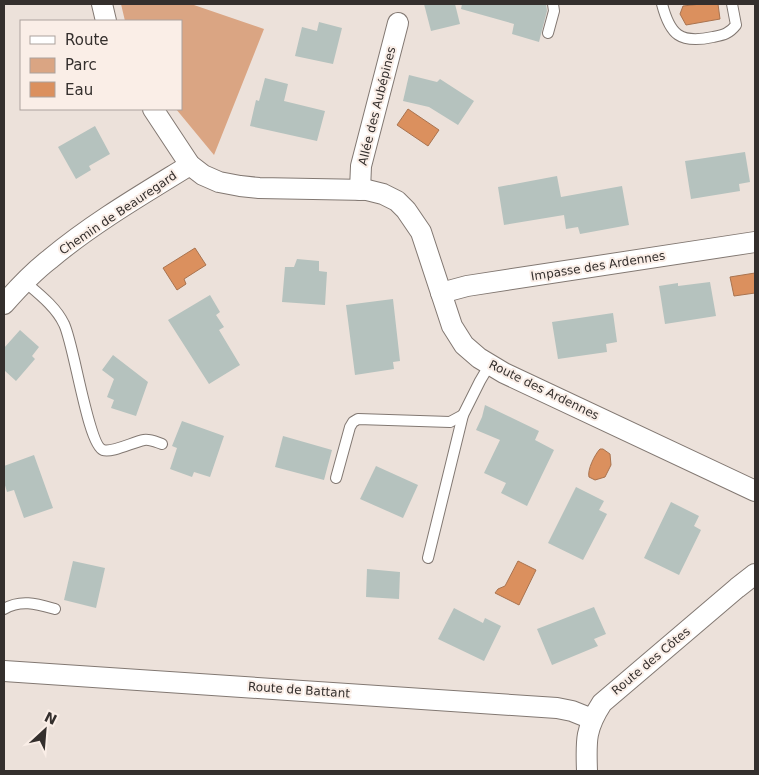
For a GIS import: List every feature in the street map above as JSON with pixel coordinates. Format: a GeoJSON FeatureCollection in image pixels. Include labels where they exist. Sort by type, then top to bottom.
{"type":"FeatureCollection","features":[{"type":"Feature","properties":{"kind":"street"},"geometry":{"type":"LineString","coordinates":[[102,4],[106,20]]}},
{"type":"Feature","properties":{"kind":"street","name":"Allée des Aubépines"},"geometry":{"type":"LineString","coordinates":[[360,190],[361,166],[398,23]]}},
{"type":"Feature","properties":{"kind":"street","name":"Route des Ardennes"},"geometry":{"type":"LineString","coordinates":[[154,110],[190,164],[202,174],[219,182],[240,186],[367,190],[383,194],[397,201],[406,210],[421,232],[452,326],[464,345],[479,358],[504,372],[755,491]]}},
{"type":"Feature","properties":{"kind":"street","name":"Chemin de Beauregard"},"geometry":{"type":"LineString","coordinates":[[4,304],[50,259],[81,235],[190,164]]}},
{"type":"Feature","properties":{"kind":"street","name":"Impasse des Ardennes"},"geometry":{"type":"LineString","coordinates":[[441,292],[467,286],[755,242]]}},
{"type":"Feature","properties":{"kind":"street","name":"Route des Côtes"},"geometry":{"type":"LineString","coordinates":[[587,771],[586,736],[592,718],[602,703],[736,588],[755,574]]}},
{"type":"Feature","properties":{"kind":"street","name":"Route de Battant"},"geometry":{"type":"LineString","coordinates":[[4,671],[557,708],[592,718]]}},
{"type":"Feature","properties":{"kind":"lane"},"geometry":{"type":"LineString","coordinates":[[548,33],[554,11],[553,4]]}},
{"type":"Feature","properties":{"kind":"lane"},"geometry":{"type":"LineString","coordinates":[[662,4],[669,26],[676,34],[692,40],[726,35],[732,31],[736,25],[732,4]]}},
{"type":"Feature","properties":{"kind":"lane"},"geometry":{"type":"LineString","coordinates":[[25,282],[53,308],[64,322],[74,354],[88,420],[98,447],[104,451],[145,440],[162,444]]}},
{"type":"Feature","properties":{"kind":"lane"},"geometry":{"type":"LineString","coordinates":[[428,558],[464,414],[490,364]]}},
{"type":"Feature","properties":{"kind":"lane"},"geometry":{"type":"LineString","coordinates":[[336,478],[350,426],[358,419],[450,422],[464,414]]}},
{"type":"Feature","properties":{"kind":"lane"},"geometry":{"type":"LineString","coordinates":[[4,609],[11,605],[23,603],[37,604],[55,609]]}},
{"type":"Feature","properties":{"kind":"green space"},"geometry":{"type":"Polygon","coordinates":[[[121,4],[191,4],[264,29],[214,155],[177,110],[182,110],[182,20],[125,20],[121,4]]]}},
{"type":"Feature","properties":{"kind":"water"},"geometry":{"type":"Polygon","coordinates":[[[718,4],[720,19],[686,25],[680,14],[683,6],[718,4]]]}},
{"type":"Feature","properties":{"kind":"water"},"geometry":{"type":"Polygon","coordinates":[[[408,109],[439,130],[428,146],[397,125],[408,109]]]}},
{"type":"Feature","properties":{"kind":"water"},"geometry":{"type":"Polygon","coordinates":[[[195,248],[206,265],[184,279],[186,284],[177,290],[163,268],[195,248]]]}},
{"type":"Feature","properties":{"kind":"water"},"geometry":{"type":"Polygon","coordinates":[[[755,273],[755,293],[734,296],[730,277],[755,273]]]}},
{"type":"Feature","properties":{"kind":"water"},"geometry":{"type":"Polygon","coordinates":[[[600,449],[610,454],[611,465],[605,477],[595,480],[589,477],[589,470],[600,449]]]}},
{"type":"Feature","properties":{"kind":"water"},"geometry":{"type":"Polygon","coordinates":[[[518,561],[536,570],[519,605],[495,593],[498,589],[505,586],[518,561]]]}},
{"type":"Feature","properties":{"kind":"building"},"geometry":{"type":"Polygon","coordinates":[[[424,4],[455,4],[460,24],[431,31],[424,4]]]}},
{"type":"Feature","properties":{"kind":"building"},"geometry":{"type":"Polygon","coordinates":[[[462,4],[546,4],[547,11],[539,42],[512,34],[514,24],[461,9],[462,4]]]}},
{"type":"Feature","properties":{"kind":"building"},"geometry":{"type":"Polygon","coordinates":[[[319,22],[342,28],[333,64],[295,56],[302,27],[317,31],[319,22]]]}},
{"type":"Feature","properties":{"kind":"building"},"geometry":{"type":"Polygon","coordinates":[[[409,75],[437,82],[440,79],[474,101],[458,125],[429,107],[403,101],[409,75]]]}},
{"type":"Feature","properties":{"kind":"building"},"geometry":{"type":"Polygon","coordinates":[[[265,78],[288,84],[284,101],[325,111],[317,141],[250,126],[256,100],[259,101],[265,78]]]}},
{"type":"Feature","properties":{"kind":"building"},"geometry":{"type":"Polygon","coordinates":[[[95,126],[110,154],[89,166],[91,170],[76,179],[58,147],[95,126]]]}},
{"type":"Feature","properties":{"kind":"building"},"geometry":{"type":"Polygon","coordinates":[[[745,152],[750,182],[739,184],[740,191],[691,199],[685,161],[745,152]]]}},
{"type":"Feature","properties":{"kind":"building"},"geometry":{"type":"Polygon","coordinates":[[[557,176],[561,197],[622,186],[629,225],[580,234],[578,227],[566,229],[564,215],[504,225],[498,187],[557,176]]]}},
{"type":"Feature","properties":{"kind":"building"},"geometry":{"type":"Polygon","coordinates":[[[297,259],[319,261],[319,271],[327,272],[325,305],[282,302],[285,267],[294,267],[297,259]]]}},
{"type":"Feature","properties":{"kind":"building"},"geometry":{"type":"Polygon","coordinates":[[[710,282],[716,316],[665,324],[659,286],[678,283],[678,286],[710,282]]]}},
{"type":"Feature","properties":{"kind":"building"},"geometry":{"type":"Polygon","coordinates":[[[210,295],[220,312],[216,315],[224,327],[219,330],[240,365],[209,384],[168,320],[210,295]]]}},
{"type":"Feature","properties":{"kind":"building"},"geometry":{"type":"Polygon","coordinates":[[[393,299],[400,361],[393,362],[394,369],[355,375],[346,305],[393,299]]]}},
{"type":"Feature","properties":{"kind":"building"},"geometry":{"type":"Polygon","coordinates":[[[613,313],[617,342],[606,344],[607,352],[558,359],[552,322],[613,313]]]}},
{"type":"Feature","properties":{"kind":"building"},"geometry":{"type":"Polygon","coordinates":[[[20,330],[39,347],[32,356],[35,359],[16,381],[4,370],[4,348],[20,330]]]}},
{"type":"Feature","properties":{"kind":"building"},"geometry":{"type":"Polygon","coordinates":[[[113,355],[148,382],[136,416],[111,408],[114,400],[107,397],[114,379],[102,370],[113,355]]]}},
{"type":"Feature","properties":{"kind":"building"},"geometry":{"type":"Polygon","coordinates":[[[485,405],[539,431],[535,440],[554,450],[527,506],[501,493],[506,483],[484,473],[500,440],[476,430],[485,405]]]}},
{"type":"Feature","properties":{"kind":"building"},"geometry":{"type":"Polygon","coordinates":[[[182,421],[224,436],[210,477],[194,472],[192,477],[170,469],[177,448],[172,446],[182,421]]]}},
{"type":"Feature","properties":{"kind":"building"},"geometry":{"type":"Polygon","coordinates":[[[283,436],[332,450],[324,480],[275,467],[283,436]]]}},
{"type":"Feature","properties":{"kind":"building"},"geometry":{"type":"Polygon","coordinates":[[[34,455],[53,508],[24,518],[14,490],[7,492],[4,482],[4,466],[34,455]]]}},
{"type":"Feature","properties":{"kind":"building"},"geometry":{"type":"Polygon","coordinates":[[[376,466],[418,485],[403,518],[360,499],[376,466]]]}},
{"type":"Feature","properties":{"kind":"building"},"geometry":{"type":"Polygon","coordinates":[[[576,487],[604,501],[599,510],[607,514],[583,560],[548,543],[576,487]]]}},
{"type":"Feature","properties":{"kind":"building"},"geometry":{"type":"Polygon","coordinates":[[[671,502],[699,516],[694,526],[701,530],[679,575],[644,558],[671,502]]]}},
{"type":"Feature","properties":{"kind":"building"},"geometry":{"type":"Polygon","coordinates":[[[73,561],[105,568],[96,608],[64,600],[73,561]]]}},
{"type":"Feature","properties":{"kind":"building"},"geometry":{"type":"Polygon","coordinates":[[[367,569],[400,572],[399,599],[366,597],[367,569]]]}},
{"type":"Feature","properties":{"kind":"building"},"geometry":{"type":"Polygon","coordinates":[[[594,607],[606,634],[594,639],[598,646],[552,665],[537,629],[594,607]]]}},
{"type":"Feature","properties":{"kind":"building"},"geometry":{"type":"Polygon","coordinates":[[[454,608],[483,623],[485,618],[501,626],[484,661],[438,639],[454,608]]]}}]}
